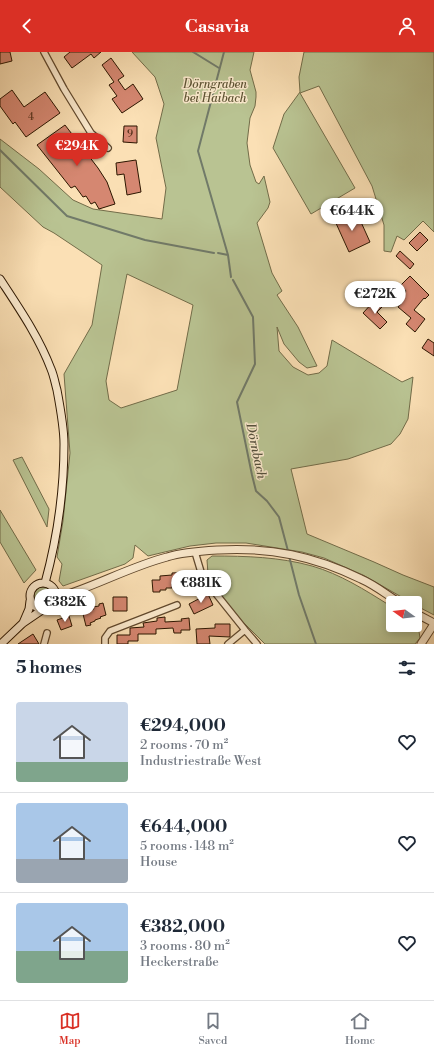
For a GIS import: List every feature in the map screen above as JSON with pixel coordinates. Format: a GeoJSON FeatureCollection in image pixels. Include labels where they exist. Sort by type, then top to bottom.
{"type":"FeatureCollection","features":[{"type":"Feature","properties":{"kind":"main road"},"geometry":{"type":"LineString","coordinates":[[0,279],[42,347],[52,371],[60,402],[64,443],[62,482],[58,519],[46,584]]}},
{"type":"Feature","properties":{"kind":"main road"},"geometry":{"type":"LineString","coordinates":[[56,595],[68,594],[133,568],[167,557],[195,552],[228,549],[272,551],[300,556],[323,563],[363,580],[389,596]]}},
{"type":"Feature","properties":{"kind":"main road"},"geometry":{"type":"LineString","coordinates":[[1,644],[23,623],[42,610],[52,606],[56,595],[54,589],[46,584],[40,584],[32,589],[30,593],[29,609],[23,623]]}},
{"type":"Feature","properties":{"kind":"main road"},"geometry":{"type":"LineString","coordinates":[[30,600],[33,606],[42,610]]}},
{"type":"Feature","properties":{"kind":"main road"},"geometry":{"type":"LineString","coordinates":[[421,644],[434,624],[422,617]]}},
{"type":"Feature","properties":{"kind":"street"},"geometry":{"type":"LineString","coordinates":[[44,52],[91,133],[108,148]]}},
{"type":"Feature","properties":{"kind":"street"},"geometry":{"type":"LineString","coordinates":[[195,552],[201,572],[213,590],[257,644]]}},
{"type":"Feature","properties":{"kind":"street"},"geometry":{"type":"LineString","coordinates":[[105,644],[105,638],[110,631],[177,605]]}},
{"type":"Feature","properties":{"kind":"street"},"geometry":{"type":"LineString","coordinates":[[228,644],[245,630]]}},
{"type":"Feature","properties":{"kind":"street"},"geometry":{"type":"LineString","coordinates":[[44,644],[47,633]]}},
{"type":"Feature","properties":{"kind":"green space","name":"Dörngraben bei Haibach"},"geometry":{"type":"Polygon","coordinates":[[[132,52],[254,52],[250,70],[256,97],[255,106],[250,118],[247,143],[250,165],[256,182],[259,184],[264,176],[270,202],[268,208],[257,223],[272,273],[282,291],[277,295],[298,327],[317,366],[307,368],[299,362],[284,344],[277,327],[279,351],[293,367],[308,375],[319,373],[327,366],[332,340],[402,382],[413,377],[408,419],[400,434],[391,444],[348,459],[291,469],[307,534],[434,587],[434,615],[422,609],[422,596],[400,596],[363,575],[324,558],[302,552],[246,543],[216,543],[190,546],[148,556],[135,545],[133,558],[125,564],[63,586],[59,581],[62,564],[57,557],[63,521],[70,453],[64,374],[92,325],[102,265],[43,227],[0,187],[0,139],[39,169],[73,200],[93,209],[162,219],[166,188],[156,138],[164,104],[155,77],[132,52]],[[127,274],[106,381],[109,400],[121,408],[177,390],[193,305],[127,274]]]}},
{"type":"Feature","properties":{"kind":"green space"},"geometry":{"type":"Polygon","coordinates":[[[304,52],[434,52],[434,232],[423,221],[404,240],[397,236],[391,252],[384,251],[384,225],[372,186],[319,86],[300,93],[355,188],[311,214],[273,148],[284,114],[300,92],[299,77],[304,52]]]}},
{"type":"Feature","properties":{"kind":"green space"},"geometry":{"type":"Polygon","coordinates":[[[22,457],[49,509],[47,527],[13,460],[22,457]]]}},
{"type":"Feature","properties":{"kind":"green space"},"geometry":{"type":"Polygon","coordinates":[[[0,510],[36,570],[24,583],[0,542],[0,510]]]}},
{"type":"Feature","properties":{"kind":"green space"},"geometry":{"type":"Polygon","coordinates":[[[212,556],[250,557],[300,563],[322,569],[352,583],[386,603],[386,632],[419,632],[420,638],[415,644],[265,644],[240,619],[214,588],[208,574],[207,560],[212,556]]]}},
{"type":"Feature","properties":{"kind":"green space"},"geometry":{"type":"Polygon","coordinates":[[[39,587],[47,587],[52,592],[50,603],[47,605],[39,605],[34,600],[34,592],[39,587]]]}},
{"type":"Feature","properties":{"kind":"building"},"geometry":{"type":"Polygon","coordinates":[[[0,52],[10,52],[12,61],[0,64],[0,52]]]}},
{"type":"Feature","properties":{"kind":"building"},"geometry":{"type":"Polygon","coordinates":[[[70,52],[101,52],[94,58],[91,54],[72,68],[64,57],[70,52]]]}},
{"type":"Feature","properties":{"kind":"building"},"geometry":{"type":"Polygon","coordinates":[[[111,58],[124,76],[118,80],[125,90],[133,84],[143,99],[122,113],[112,99],[117,96],[109,85],[114,82],[102,65],[111,58]]]}},
{"type":"Feature","properties":{"kind":"building"},"geometry":{"type":"Polygon","coordinates":[[[12,90],[24,107],[45,92],[60,113],[26,137],[15,122],[13,124],[0,106],[0,99],[12,90]]]}},
{"type":"Feature","properties":{"kind":"building"},"geometry":{"type":"Polygon","coordinates":[[[65,125],[107,182],[115,204],[99,209],[95,202],[91,204],[86,196],[83,197],[75,186],[71,188],[37,145],[65,125]]]}},
{"type":"Feature","properties":{"kind":"building"},"geometry":{"type":"Polygon","coordinates":[[[124,126],[137,126],[137,143],[123,142],[124,126]]]}},
{"type":"Feature","properties":{"kind":"building"},"geometry":{"type":"Polygon","coordinates":[[[136,160],[141,192],[127,195],[124,174],[117,175],[116,163],[136,160]]]}},
{"type":"Feature","properties":{"kind":"building"},"geometry":{"type":"Polygon","coordinates":[[[356,211],[370,242],[349,252],[335,221],[356,211]]]}},
{"type":"Feature","properties":{"kind":"building"},"geometry":{"type":"Polygon","coordinates":[[[420,232],[428,240],[417,251],[409,243],[420,232]]]}},
{"type":"Feature","properties":{"kind":"building"},"geometry":{"type":"Polygon","coordinates":[[[400,251],[414,264],[410,269],[396,256],[400,251]]]}},
{"type":"Feature","properties":{"kind":"building"},"geometry":{"type":"Polygon","coordinates":[[[410,276],[429,295],[425,299],[424,298],[414,310],[425,319],[415,332],[406,324],[411,318],[398,307],[402,302],[399,300],[406,291],[401,285],[410,276]]]}},
{"type":"Feature","properties":{"kind":"building"},"geometry":{"type":"Polygon","coordinates":[[[375,300],[382,307],[377,312],[387,322],[380,329],[363,313],[375,300]]]}},
{"type":"Feature","properties":{"kind":"building"},"geometry":{"type":"Polygon","coordinates":[[[428,339],[434,343],[434,356],[422,348],[428,339]]]}},
{"type":"Feature","properties":{"kind":"building"},"geometry":{"type":"Polygon","coordinates":[[[191,572],[192,584],[172,584],[172,588],[160,590],[160,592],[153,592],[152,580],[160,580],[160,576],[172,575],[172,573],[191,572]]]}},
{"type":"Feature","properties":{"kind":"building"},"geometry":{"type":"Polygon","coordinates":[[[208,594],[213,605],[194,614],[189,604],[208,594]]]}},
{"type":"Feature","properties":{"kind":"building"},"geometry":{"type":"Polygon","coordinates":[[[113,597],[127,597],[127,611],[113,611],[113,597]]]}},
{"type":"Feature","properties":{"kind":"building"},"geometry":{"type":"Polygon","coordinates":[[[103,603],[106,615],[90,623],[91,625],[86,626],[83,614],[88,612],[88,610],[94,609],[93,607],[99,606],[99,604],[103,603]]]}},
{"type":"Feature","properties":{"kind":"building"},"geometry":{"type":"Polygon","coordinates":[[[69,616],[72,626],[61,630],[57,620],[69,616]]]}},
{"type":"Feature","properties":{"kind":"building"},"geometry":{"type":"Polygon","coordinates":[[[165,617],[165,622],[182,621],[181,619],[189,618],[190,630],[181,630],[181,633],[174,633],[173,628],[156,629],[156,634],[138,634],[138,641],[128,641],[128,644],[117,644],[117,635],[130,635],[130,628],[144,627],[143,623],[157,621],[157,618],[165,617]]]}},
{"type":"Feature","properties":{"kind":"building"},"geometry":{"type":"Polygon","coordinates":[[[215,624],[230,624],[230,637],[209,636],[210,644],[197,644],[196,629],[215,628],[215,624]]]}},
{"type":"Feature","properties":{"kind":"building"},"geometry":{"type":"Polygon","coordinates":[[[33,634],[39,644],[18,644],[33,634]]]}},
{"type":"Feature","properties":{"kind":"waterway"},"geometry":{"type":"LineString","coordinates":[[193,52],[219,68]]}},
{"type":"Feature","properties":{"kind":"waterway","name":"Dörnbach"},"geometry":{"type":"LineString","coordinates":[[224,52],[198,151],[228,255],[231,277]]}},
{"type":"Feature","properties":{"kind":"waterway"},"geometry":{"type":"LineString","coordinates":[[0,150],[67,216],[145,240],[214,253]]}},
{"type":"Feature","properties":{"kind":"waterway"},"geometry":{"type":"LineString","coordinates":[[218,253],[228,255]]}},
{"type":"Feature","properties":{"kind":"waterway","name":"Dörnbach"},"geometry":{"type":"LineString","coordinates":[[233,280],[253,317],[255,364],[237,402],[256,491],[267,501],[279,517],[288,551]]}},
{"type":"Feature","properties":{"kind":"waterway","name":"Dörnbach"},"geometry":{"type":"LineString","coordinates":[[289,556],[299,595],[316,644]]}}]}
